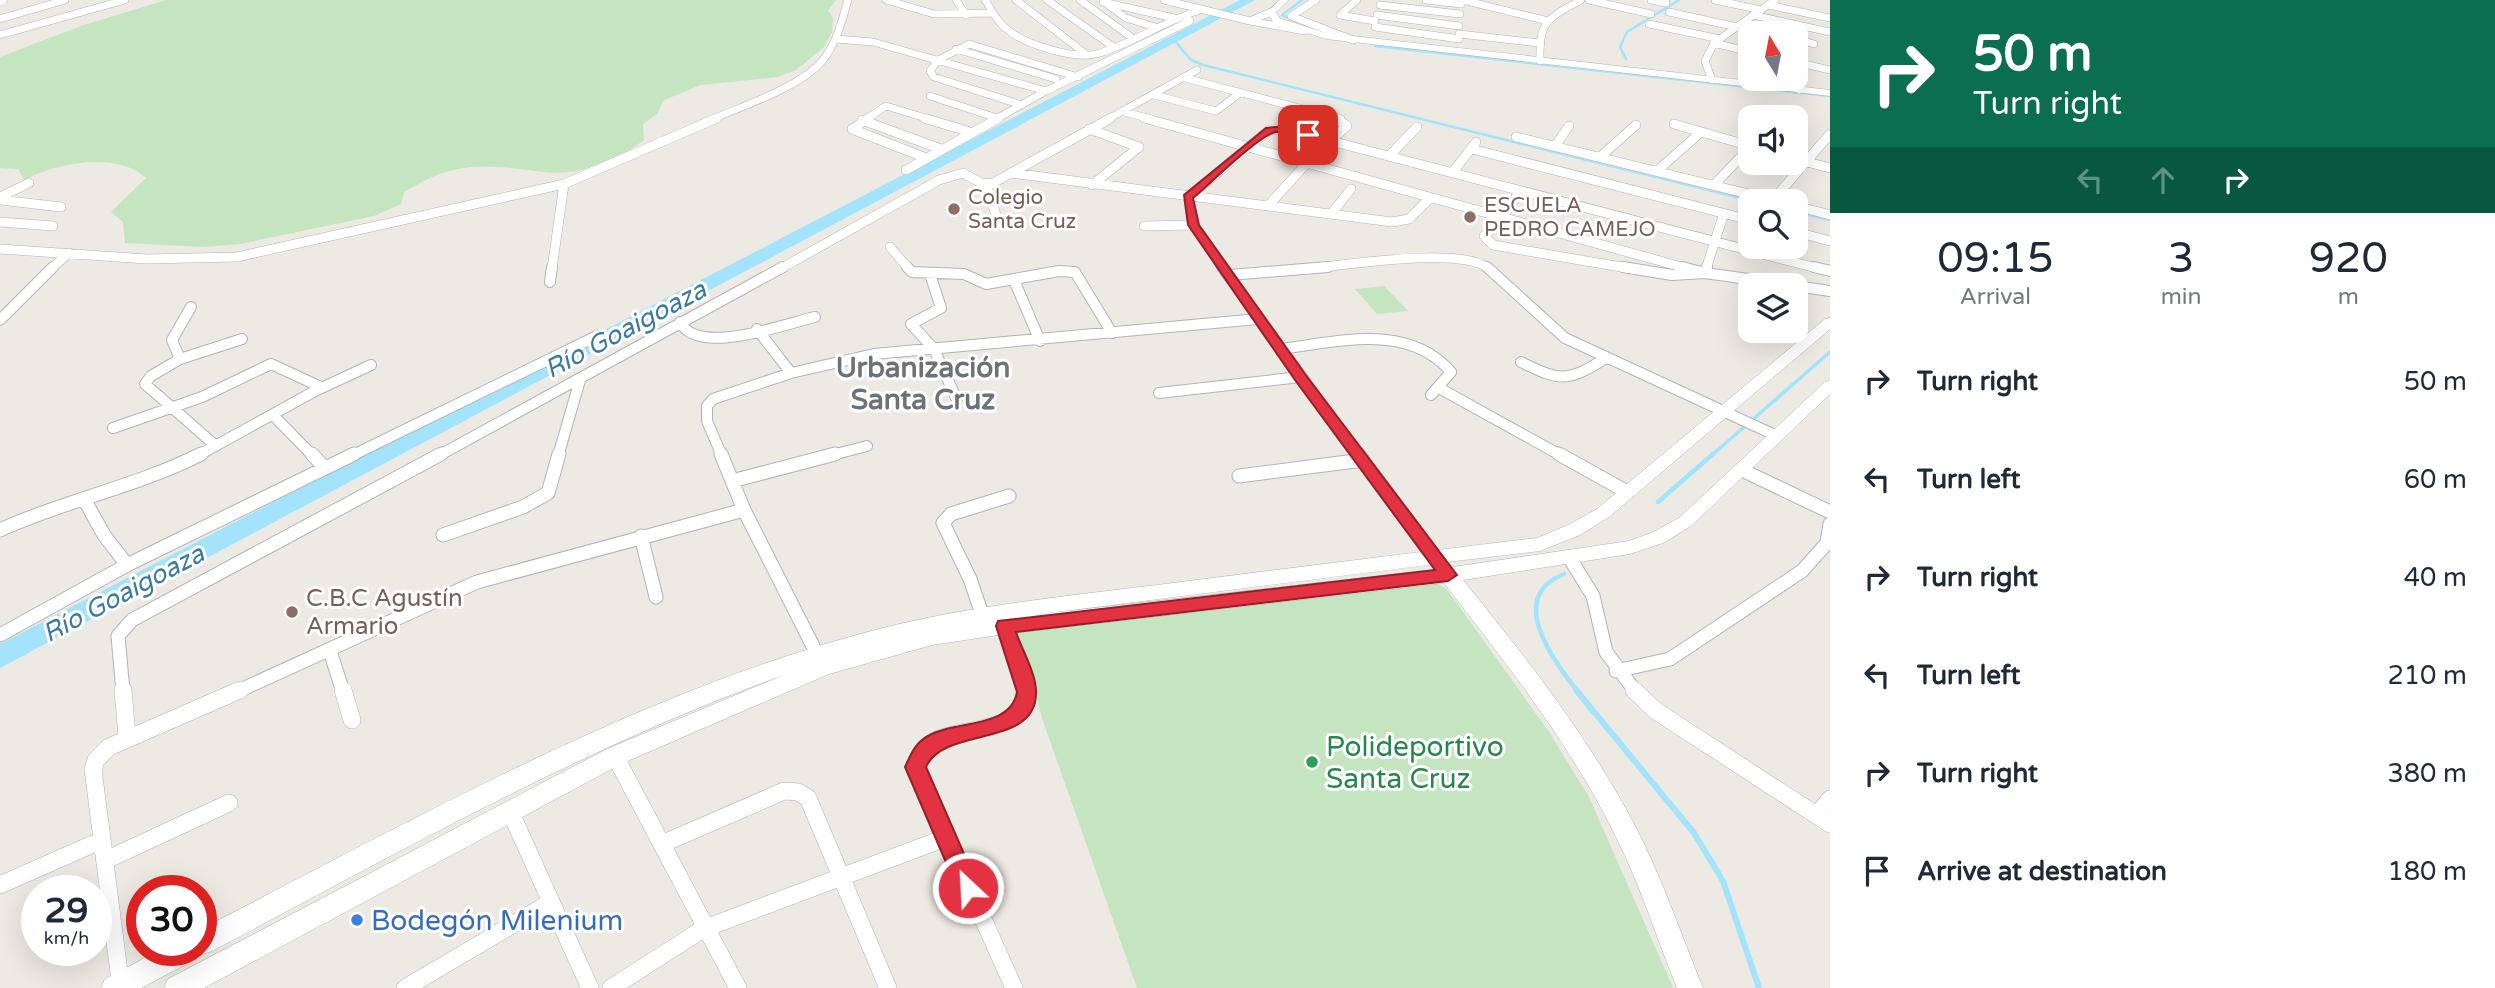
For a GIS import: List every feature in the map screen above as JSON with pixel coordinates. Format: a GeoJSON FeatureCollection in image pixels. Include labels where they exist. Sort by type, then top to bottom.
{"type":"FeatureCollection","features":[{"type":"Feature","properties":{"kind":"main road"},"geometry":{"type":"LineString","coordinates":[[1284,0],[1271,12],[1276,20],[1305,32],[1374,43],[1738,83]]}},
{"type":"Feature","properties":{"kind":"main road"},"geometry":{"type":"LineString","coordinates":[[1808,91],[1830,93]]}},
{"type":"Feature","properties":{"kind":"main road"},"geometry":{"type":"LineString","coordinates":[[177,988],[615,756],[820,660],[932,637],[1442,566],[1540,544],[1593,518],[1731,413],[1830,322]]}},
{"type":"Feature","properties":{"kind":"main road"},"geometry":{"type":"LineString","coordinates":[[217,935],[622,729],[918,625],[982,614],[1442,566],[1569,557],[1630,547],[1657,538],[1685,522],[1742,470],[1772,433],[1830,386]]}},
{"type":"Feature","properties":{"kind":"main road"},"geometry":{"type":"LineString","coordinates":[[1442,566],[1541,699],[1604,791],[1626,833],[1690,988]]}},
{"type":"Feature","properties":{"kind":"main road"},"geometry":{"type":"LineString","coordinates":[[119,987],[158,966]]}},
{"type":"Feature","properties":{"kind":"street"},"geometry":{"type":"LineString","coordinates":[[0,19],[65,0]]}},
{"type":"Feature","properties":{"kind":"street"},"geometry":{"type":"LineString","coordinates":[[0,35],[125,0]]}},
{"type":"Feature","properties":{"kind":"street"},"geometry":{"type":"LineString","coordinates":[[0,249],[147,259],[237,257],[564,184],[618,163],[782,88],[822,61],[836,39],[848,0]]}},
{"type":"Feature","properties":{"kind":"street"},"geometry":{"type":"LineString","coordinates":[[886,0],[936,14],[993,13]]}},
{"type":"Feature","properties":{"kind":"street"},"geometry":{"type":"LineString","coordinates":[[926,0],[936,14]]}},
{"type":"Feature","properties":{"kind":"street"},"geometry":{"type":"LineString","coordinates":[[957,0],[966,15]]}},
{"type":"Feature","properties":{"kind":"street"},"geometry":{"type":"LineString","coordinates":[[985,0],[1004,27],[1026,36],[1035,44],[1062,54],[1089,56],[1174,18],[1200,10]]}},
{"type":"Feature","properties":{"kind":"street"},"geometry":{"type":"LineString","coordinates":[[1016,0],[1089,56]]}},
{"type":"Feature","properties":{"kind":"street"},"geometry":{"type":"LineString","coordinates":[[1047,0],[1112,46]]}},
{"type":"Feature","properties":{"kind":"street"},"geometry":{"type":"LineString","coordinates":[[1080,0],[1131,37]]}},
{"type":"Feature","properties":{"kind":"street"},"geometry":{"type":"LineString","coordinates":[[1164,0],[1233,18],[1305,32]]}},
{"type":"Feature","properties":{"kind":"street"},"geometry":{"type":"LineString","coordinates":[[1316,0],[1291,16],[1353,40]]}},
{"type":"Feature","properties":{"kind":"street"},"geometry":{"type":"LineString","coordinates":[[1357,0],[1340,15],[1459,36],[1539,43]]}},
{"type":"Feature","properties":{"kind":"street"},"geometry":{"type":"LineString","coordinates":[[1426,0],[1462,1],[1544,20]]}},
{"type":"Feature","properties":{"kind":"street"},"geometry":{"type":"LineString","coordinates":[[1540,61],[1539,28],[1544,20],[1581,0]]}},
{"type":"Feature","properties":{"kind":"street"},"geometry":{"type":"LineString","coordinates":[[1589,0],[1651,14]]}},
{"type":"Feature","properties":{"kind":"street"},"geometry":{"type":"LineString","coordinates":[[1651,0],[1666,3]]}},
{"type":"Feature","properties":{"kind":"street"},"geometry":{"type":"LineString","coordinates":[[1715,0],[1761,10]]}},
{"type":"Feature","properties":{"kind":"street"},"geometry":{"type":"LineString","coordinates":[[1712,80],[1705,61],[1717,41],[1776,0]]}},
{"type":"Feature","properties":{"kind":"street"},"geometry":{"type":"LineString","coordinates":[[1102,1],[1126,18],[1155,27]]}},
{"type":"Feature","properties":{"kind":"street"},"geometry":{"type":"LineString","coordinates":[[1102,1],[1174,18]]}},
{"type":"Feature","properties":{"kind":"street"},"geometry":{"type":"LineString","coordinates":[[1459,51],[1462,1]]}},
{"type":"Feature","properties":{"kind":"street"},"geometry":{"type":"LineString","coordinates":[[1563,2],[1573,5]]}},
{"type":"Feature","properties":{"kind":"street"},"geometry":{"type":"LineString","coordinates":[[1374,43],[1381,3],[1460,15]]}},
{"type":"Feature","properties":{"kind":"street"},"geometry":{"type":"LineString","coordinates":[[1768,5],[1830,18]]}},
{"type":"Feature","properties":{"kind":"street"},"geometry":{"type":"LineString","coordinates":[[1250,21],[1271,12]]}},
{"type":"Feature","properties":{"kind":"street"},"geometry":{"type":"LineString","coordinates":[[1669,12],[1737,27]]}},
{"type":"Feature","properties":{"kind":"street"},"geometry":{"type":"LineString","coordinates":[[19,13],[50,21]]}},
{"type":"Feature","properties":{"kind":"street"},"geometry":{"type":"LineString","coordinates":[[1753,15],[1830,32]]}},
{"type":"Feature","properties":{"kind":"street"},"geometry":{"type":"LineString","coordinates":[[906,170],[1046,92],[1190,21],[1185,16]]}},
{"type":"Feature","properties":{"kind":"street"},"geometry":{"type":"LineString","coordinates":[[1376,21],[1459,26]]}},
{"type":"Feature","properties":{"kind":"street"},"geometry":{"type":"LineString","coordinates":[[1649,24],[1738,48]]}},
{"type":"Feature","properties":{"kind":"street"},"geometry":{"type":"LineString","coordinates":[[836,39],[873,42],[1046,92]]}},
{"type":"Feature","properties":{"kind":"street"},"geometry":{"type":"LineString","coordinates":[[1808,42],[1814,44]]}},
{"type":"Feature","properties":{"kind":"street"},"geometry":{"type":"LineString","coordinates":[[1023,105],[934,77],[930,71],[939,60],[956,49],[971,44],[1078,77]]}},
{"type":"Feature","properties":{"kind":"street"},"geometry":{"type":"LineString","coordinates":[[956,49],[1068,82]]}},
{"type":"Feature","properties":{"kind":"street"},"geometry":{"type":"LineString","coordinates":[[1808,65],[1830,70]]}},
{"type":"Feature","properties":{"kind":"street"},"geometry":{"type":"LineString","coordinates":[[986,184],[1124,112],[1197,70]]}},
{"type":"Feature","properties":{"kind":"street"},"geometry":{"type":"LineString","coordinates":[[1185,78],[1341,119],[1348,126],[1331,140]]}},
{"type":"Feature","properties":{"kind":"street"},"geometry":{"type":"LineString","coordinates":[[1154,95],[1216,111],[1240,93]]}},
{"type":"Feature","properties":{"kind":"street"},"geometry":{"type":"LineString","coordinates":[[930,96],[997,118]]}},
{"type":"Feature","properties":{"kind":"street"},"geometry":{"type":"LineString","coordinates":[[926,158],[853,131],[853,127],[881,107],[891,106],[970,132]]}},
{"type":"Feature","properties":{"kind":"street"},"geometry":{"type":"LineString","coordinates":[[1124,112],[1705,272],[1738,277]]}},
{"type":"Feature","properties":{"kind":"street"},"geometry":{"type":"LineString","coordinates":[[862,120],[941,149]]}},
{"type":"Feature","properties":{"kind":"street"},"geometry":{"type":"LineString","coordinates":[[1674,124],[1738,143]]}},
{"type":"Feature","properties":{"kind":"street"},"geometry":{"type":"LineString","coordinates":[[1600,157],[1636,125]]}},
{"type":"Feature","properties":{"kind":"street"},"geometry":{"type":"LineString","coordinates":[[1555,146],[1569,126]]}},
{"type":"Feature","properties":{"kind":"street"},"geometry":{"type":"LineString","coordinates":[[1388,156],[1418,127]]}},
{"type":"Feature","properties":{"kind":"street"},"geometry":{"type":"LineString","coordinates":[[1188,197],[1246,147],[1276,128],[1331,140],[1830,271]]}},
{"type":"Feature","properties":{"kind":"street"},"geometry":{"type":"LineString","coordinates":[[1089,129],[1139,147],[1092,185]]}},
{"type":"Feature","properties":{"kind":"street"},"geometry":{"type":"LineString","coordinates":[[1657,171],[1701,132]]}},
{"type":"Feature","properties":{"kind":"street"},"geometry":{"type":"LineString","coordinates":[[1808,153],[1830,134]]}},
{"type":"Feature","properties":{"kind":"street"},"geometry":{"type":"LineString","coordinates":[[1516,137],[1738,191]]}},
{"type":"Feature","properties":{"kind":"street"},"geometry":{"type":"LineString","coordinates":[[1452,173],[1474,145],[1738,217]]}},
{"type":"Feature","properties":{"kind":"street"},"geometry":{"type":"LineString","coordinates":[[1714,185],[1738,159]]}},
{"type":"Feature","properties":{"kind":"street"},"geometry":{"type":"LineString","coordinates":[[1808,162],[1830,168]]}},
{"type":"Feature","properties":{"kind":"street"},"geometry":{"type":"LineString","coordinates":[[1268,206],[1306,164]]}},
{"type":"Feature","properties":{"kind":"street"},"geometry":{"type":"LineString","coordinates":[[127,737],[118,636],[125,625],[449,448],[580,380],[939,180],[962,173],[986,184],[997,218]]}},
{"type":"Feature","properties":{"kind":"street"},"geometry":{"type":"LineString","coordinates":[[1011,173],[1402,222],[1409,219],[1430,198]]}},
{"type":"Feature","properties":{"kind":"street"},"geometry":{"type":"LineString","coordinates":[[0,198],[29,183]]}},
{"type":"Feature","properties":{"kind":"street"},"geometry":{"type":"LineString","coordinates":[[550,282],[564,184]]}},
{"type":"Feature","properties":{"kind":"street"},"geometry":{"type":"LineString","coordinates":[[1331,214],[1351,189]]}},
{"type":"Feature","properties":{"kind":"street"},"geometry":{"type":"LineString","coordinates":[[1520,191],[1503,217],[1484,236],[1500,248],[1672,275],[1705,272]]}},
{"type":"Feature","properties":{"kind":"street"},"geometry":{"type":"LineString","coordinates":[[1188,197],[1194,225],[1258,319],[1442,566]]}},
{"type":"Feature","properties":{"kind":"street"},"geometry":{"type":"LineString","coordinates":[[0,198],[61,207]]}},
{"type":"Feature","properties":{"kind":"street"},"geometry":{"type":"LineString","coordinates":[[1808,209],[1830,215]]}},
{"type":"Feature","properties":{"kind":"street"},"geometry":{"type":"LineString","coordinates":[[1705,272],[1724,213]]}},
{"type":"Feature","properties":{"kind":"street"},"geometry":{"type":"LineString","coordinates":[[0,222],[53,226]]}},
{"type":"Feature","properties":{"kind":"street"},"geometry":{"type":"LineString","coordinates":[[1144,226],[1194,225]]}},
{"type":"Feature","properties":{"kind":"street"},"geometry":{"type":"LineString","coordinates":[[1808,235],[1830,240]]}},
{"type":"Feature","properties":{"kind":"street"},"geometry":{"type":"LineString","coordinates":[[890,247],[912,272],[964,274],[986,284],[1059,271],[1075,272],[1112,333]]}},
{"type":"Feature","properties":{"kind":"street"},"geometry":{"type":"LineString","coordinates":[[0,320],[34,283],[69,253]]}},
{"type":"Feature","properties":{"kind":"street"},"geometry":{"type":"LineString","coordinates":[[1230,275],[1470,257],[1483,263],[1565,338],[1772,433]]}},
{"type":"Feature","properties":{"kind":"street"},"geometry":{"type":"LineString","coordinates":[[930,274],[941,308],[911,324],[934,349],[957,400]]}},
{"type":"Feature","properties":{"kind":"street"},"geometry":{"type":"LineString","coordinates":[[1014,281],[1040,341]]}},
{"type":"Feature","properties":{"kind":"street"},"geometry":{"type":"LineString","coordinates":[[1808,288],[1830,291]]}},
{"type":"Feature","properties":{"kind":"street"},"geometry":{"type":"LineString","coordinates":[[180,359],[172,340],[191,307]]}},
{"type":"Feature","properties":{"kind":"street"},"geometry":{"type":"LineString","coordinates":[[680,322],[684,330],[699,338],[710,338],[815,317]]}},
{"type":"Feature","properties":{"kind":"street"},"geometry":{"type":"LineString","coordinates":[[820,660],[744,510],[707,421],[707,406],[718,395],[791,373],[874,354],[1040,341],[1258,319]]}},
{"type":"Feature","properties":{"kind":"street"},"geometry":{"type":"LineString","coordinates":[[757,329],[791,373]]}},
{"type":"Feature","properties":{"kind":"street"},"geometry":{"type":"LineString","coordinates":[[0,635],[127,565],[599,335]]}},
{"type":"Feature","properties":{"kind":"street"},"geometry":{"type":"LineString","coordinates":[[1280,349],[1387,338],[1406,340],[1444,360],[1451,372],[1435,391],[1627,492]]}},
{"type":"Feature","properties":{"kind":"street"},"geometry":{"type":"LineString","coordinates":[[216,446],[145,384],[151,376],[180,359],[242,339]]}},
{"type":"Feature","properties":{"kind":"street"},"geometry":{"type":"LineString","coordinates":[[1521,362],[1556,380],[1565,380],[1606,358]]}},
{"type":"Feature","properties":{"kind":"street"},"geometry":{"type":"LineString","coordinates":[[113,428],[174,407],[271,364],[321,387]]}},
{"type":"Feature","properties":{"kind":"street"},"geometry":{"type":"LineString","coordinates":[[0,530],[151,477],[274,416],[321,387],[371,365]]}},
{"type":"Feature","properties":{"kind":"street"},"geometry":{"type":"LineString","coordinates":[[1159,393],[1300,377]]}},
{"type":"Feature","properties":{"kind":"street"},"geometry":{"type":"LineString","coordinates":[[443,535],[523,507],[548,494],[580,380]]}},
{"type":"Feature","properties":{"kind":"street"},"geometry":{"type":"LineString","coordinates":[[274,416],[324,467]]}},
{"type":"Feature","properties":{"kind":"street"},"geometry":{"type":"LineString","coordinates":[[732,481],[867,446]]}},
{"type":"Feature","properties":{"kind":"street"},"geometry":{"type":"LineString","coordinates":[[1239,476],[1363,460]]}},
{"type":"Feature","properties":{"kind":"street"},"geometry":{"type":"LineString","coordinates":[[1742,470],[1830,512]]}},
{"type":"Feature","properties":{"kind":"street"},"geometry":{"type":"LineString","coordinates":[[982,614],[970,579],[943,523],[951,513],[1009,496]]}},
{"type":"Feature","properties":{"kind":"street"},"geometry":{"type":"LineString","coordinates":[[84,499],[104,536],[127,565]]}},
{"type":"Feature","properties":{"kind":"street"},"geometry":{"type":"LineString","coordinates":[[119,987],[106,860],[93,769],[102,753],[127,737],[330,651],[477,582],[744,510]]}},
{"type":"Feature","properties":{"kind":"street"},"geometry":{"type":"LineString","coordinates":[[1616,671],[1670,659],[1802,572],[1827,543],[1830,524]]}},
{"type":"Feature","properties":{"kind":"street"},"geometry":{"type":"LineString","coordinates":[[641,536],[656,597]]}},
{"type":"Feature","properties":{"kind":"street"},"geometry":{"type":"LineString","coordinates":[[1569,557],[1587,584],[1598,609],[1599,632],[1616,671],[1656,710],[1823,820],[1830,799]]}},
{"type":"Feature","properties":{"kind":"street"},"geometry":{"type":"LineString","coordinates":[[1005,626],[1027,692],[1025,706],[1006,722],[936,741],[922,752],[915,767],[1014,988]]}},
{"type":"Feature","properties":{"kind":"street"},"geometry":{"type":"LineString","coordinates":[[330,651],[352,720]]}},
{"type":"Feature","properties":{"kind":"street"},"geometry":{"type":"LineString","coordinates":[[615,756],[664,843],[703,929],[738,988]]}},
{"type":"Feature","properties":{"kind":"street"},"geometry":{"type":"LineString","coordinates":[[664,843],[784,791],[798,792],[808,798],[888,988]]}},
{"type":"Feature","properties":{"kind":"street"},"geometry":{"type":"LineString","coordinates":[[106,860],[229,803]]}},
{"type":"Feature","properties":{"kind":"street"},"geometry":{"type":"LineString","coordinates":[[510,811],[590,988]]}},
{"type":"Feature","properties":{"kind":"street"},"geometry":{"type":"LineString","coordinates":[[611,988],[703,929],[945,838]]}},
{"type":"Feature","properties":{"kind":"street"},"geometry":{"type":"LineString","coordinates":[[0,885],[102,840]]}},
{"type":"Feature","properties":{"kind":"street"},"geometry":{"type":"LineString","coordinates":[[405,988],[551,902]]}},
{"type":"Feature","properties":{"kind":"green space"},"geometry":{"type":"Polygon","coordinates":[[[166,0],[836,0],[828,11],[833,18],[832,32],[824,47],[796,70],[778,77],[701,85],[664,100],[657,114],[643,124],[644,140],[610,160],[584,169],[557,173],[494,167],[455,169],[432,177],[404,192],[401,204],[374,216],[240,244],[204,247],[125,243],[123,222],[111,212],[146,178],[133,170],[103,162],[86,162],[53,169],[24,180],[18,169],[0,168],[0,57],[81,26],[166,0]]]}},
{"type":"Feature","properties":{"kind":"green space"},"geometry":{"type":"Polygon","coordinates":[[[1384,286],[1408,311],[1377,314],[1355,289],[1384,286]]]}},
{"type":"Feature","properties":{"kind":"green space","name":"Polideportivo Santa Cruz"},"geometry":{"type":"Polygon","coordinates":[[[1430,581],[1446,588],[1549,732],[1589,797],[1673,988],[1137,988],[1043,721],[1018,633],[1430,581]]]}},
{"type":"Feature","properties":{"kind":"waterway","name":"Río Goaigoaza"},"geometry":{"type":"LineString","coordinates":[[0,657],[1249,0]]}},
{"type":"Feature","properties":{"kind":"waterway"},"geometry":{"type":"LineString","coordinates":[[1302,0],[1282,15],[1308,26]]}},
{"type":"Feature","properties":{"kind":"waterway"},"geometry":{"type":"LineString","coordinates":[[1626,59],[1620,47],[1627,32],[1679,0]]}},
{"type":"Feature","properties":{"kind":"waterway"},"geometry":{"type":"LineString","coordinates":[[1174,40],[1191,60],[1203,65],[1738,197]]}},
{"type":"Feature","properties":{"kind":"waterway"},"geometry":{"type":"LineString","coordinates":[[1375,46],[1830,96]]}},
{"type":"Feature","properties":{"kind":"waterway"},"geometry":{"type":"LineString","coordinates":[[1808,215],[1830,220]]}},
{"type":"Feature","properties":{"kind":"waterway"},"geometry":{"type":"LineString","coordinates":[[1711,456],[1830,352]]}},
{"type":"Feature","properties":{"kind":"waterway"},"geometry":{"type":"LineString","coordinates":[[1658,502],[1713,454]]}},
{"type":"Feature","properties":{"kind":"waterway"},"geometry":{"type":"LineString","coordinates":[[1564,574],[1547,584],[1538,598],[1536,613],[1547,647],[1578,692]]}},
{"type":"Feature","properties":{"kind":"waterway"},"geometry":{"type":"LineString","coordinates":[[1576,690],[1694,833],[1723,881],[1759,988]]}},
{"type":"Feature","properties":{"kind":"place","name":"Colegio Santa Cruz"},"geometry":{"type":"Point","coordinates":[954,209]}},
{"type":"Feature","properties":{"kind":"place","name":"ESCUELA PEDRO CAMEJO"},"geometry":{"type":"Point","coordinates":[1470,217]}},
{"type":"Feature","properties":{"kind":"place","name":"C.B.C Agustín Armario"},"geometry":{"type":"Point","coordinates":[292,612]}},
{"type":"Feature","properties":{"kind":"place","name":"Polideportivo Santa Cruz"},"geometry":{"type":"Point","coordinates":[1312,762]}},
{"type":"Feature","properties":{"kind":"place","name":"Bodegón Milenium"},"geometry":{"type":"Point","coordinates":[357,920]}},
{"type":"Feature","properties":{"kind":"district","name":"Urbanización Santa Cruz"},"geometry":{"type":"Point","coordinates":[923,383]}},
{"type":"Feature","properties":{"kind":"route"},"geometry":{"type":"LineString","coordinates":[[968,888],[915,767],[922,752],[936,741],[1006,722],[1025,706],[1027,692],[1005,626],[1448,575],[1300,377],[1194,225],[1188,197],[1246,147],[1276,128],[1308,135]]}}]}
